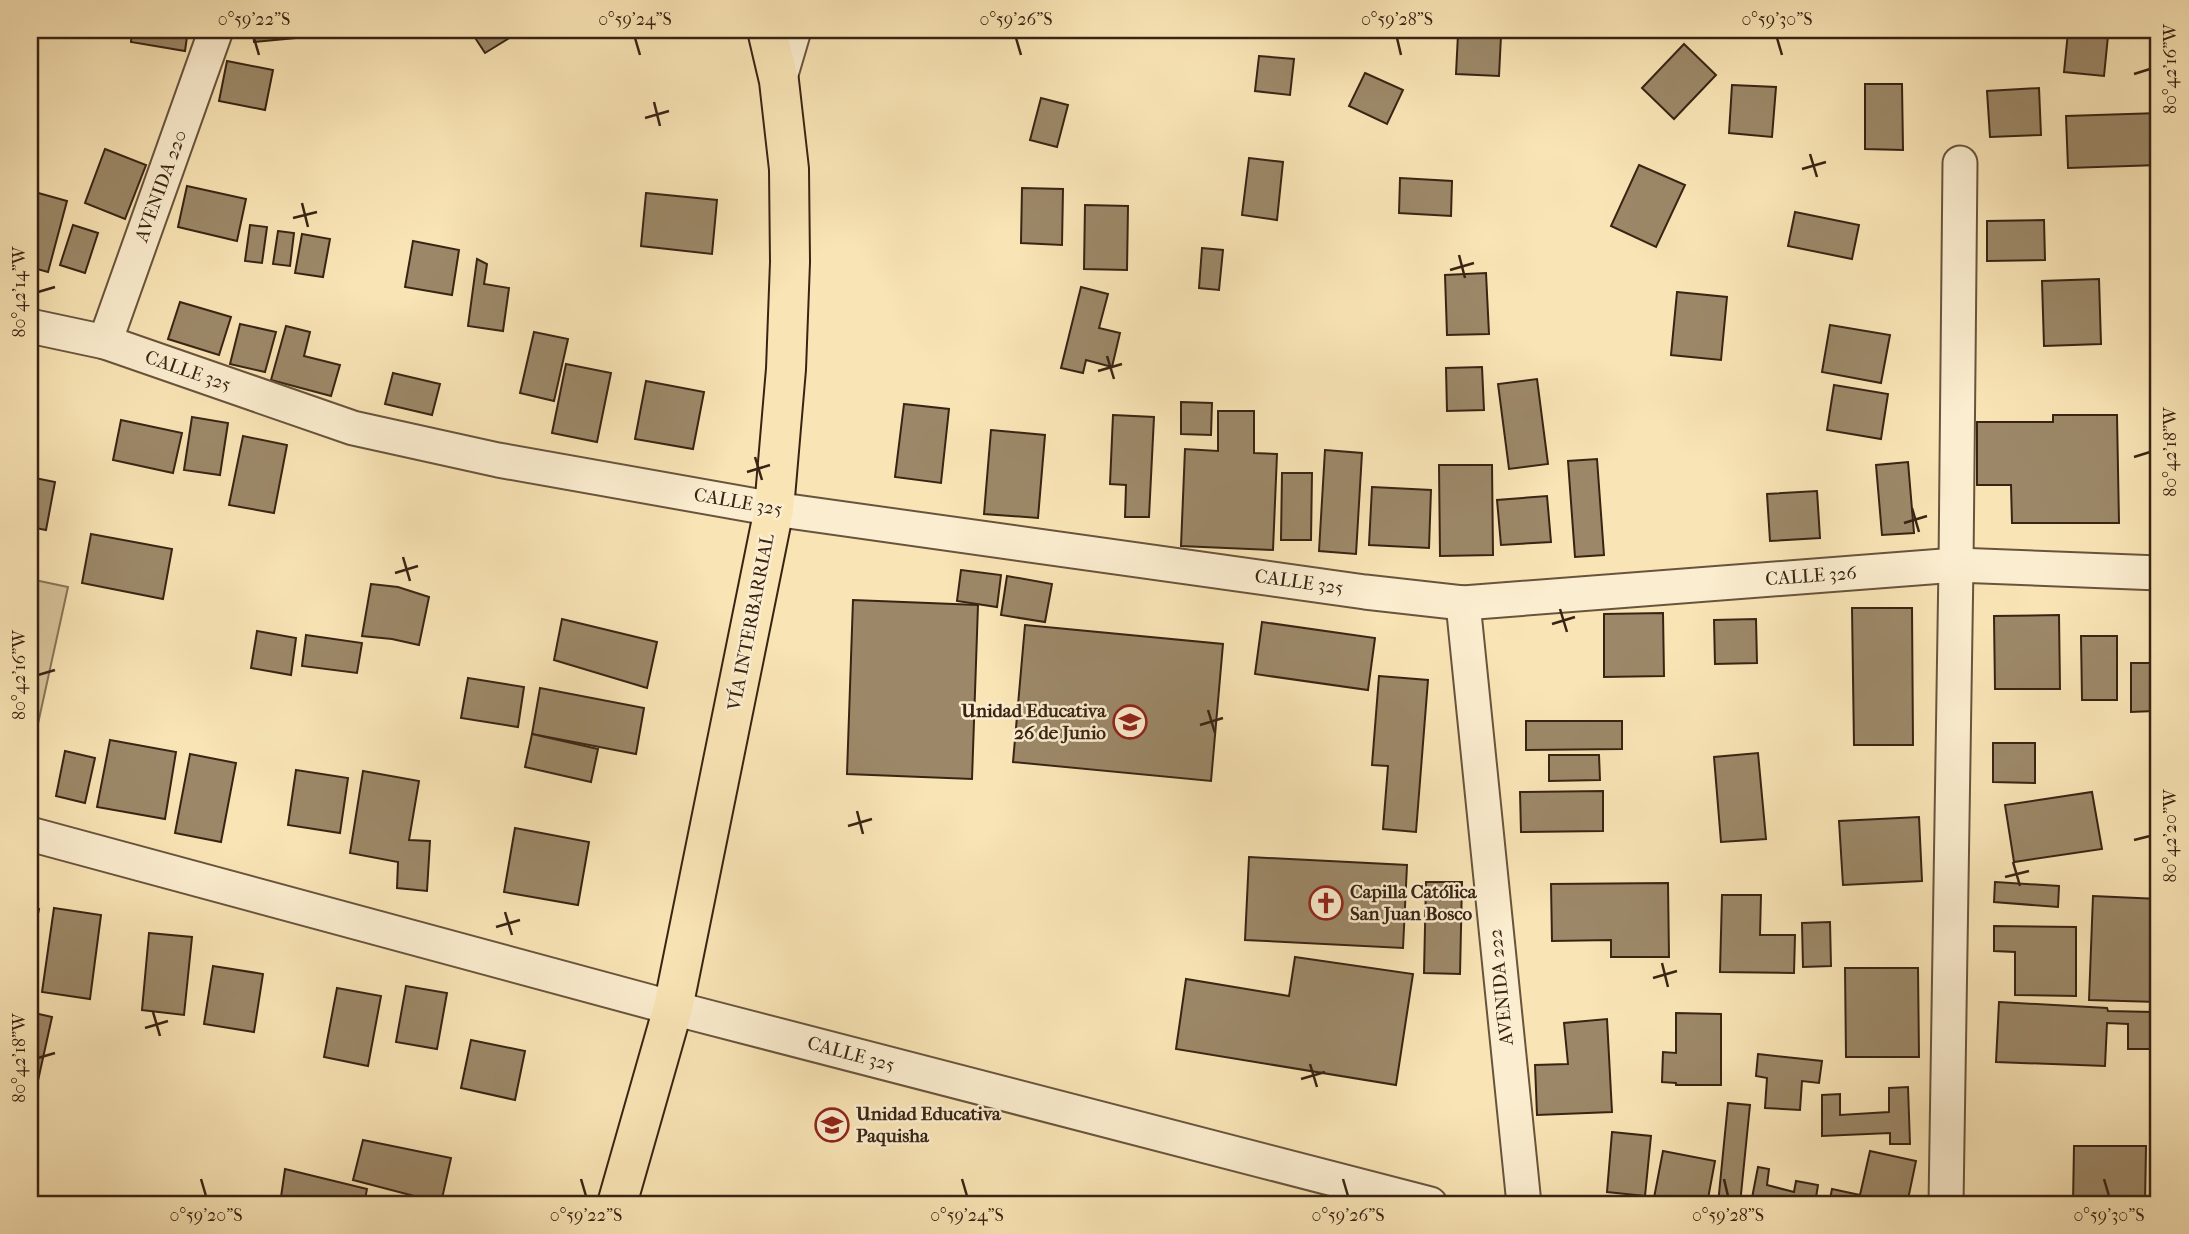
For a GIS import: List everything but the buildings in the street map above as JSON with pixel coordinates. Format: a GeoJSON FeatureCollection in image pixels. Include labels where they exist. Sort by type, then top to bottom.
{"type":"FeatureCollection","features":[{"type":"Feature","properties":{"kind":"main road","name":"VÍA INTERBARRIAL"},"geometry":{"type":"LineString","coordinates":[[617,1204],[673,1008],[774,509],[786,369],[790,262],[789,170],[779,81],[767,30]]}},
{"type":"Feature","properties":{"kind":"street","name":"AVENIDA 220"},"geometry":{"type":"LineString","coordinates":[[106,342],[216,30]]}},
{"type":"Feature","properties":{"kind":"street"},"geometry":{"type":"LineString","coordinates":[[779,81],[794,30]]}},
{"type":"Feature","properties":{"kind":"street"},"geometry":{"type":"LineString","coordinates":[[1946,1204],[1960,163]]}},
{"type":"Feature","properties":{"kind":"street","name":"CALLE 325"},"geometry":{"type":"LineString","coordinates":[[30,326],[106,342],[353,428],[498,460],[774,509],[1364,592],[1463,603]]}},
{"type":"Feature","properties":{"kind":"street","name":"CALLE 326"},"geometry":{"type":"LineString","coordinates":[[1463,603],[1956,565],[2159,573]]}},
{"type":"Feature","properties":{"kind":"street","name":"AVENIDA 222"},"geometry":{"type":"LineString","coordinates":[[1463,603],[1524,1204]]}},
{"type":"Feature","properties":{"kind":"street","name":"CALLE 325"},"geometry":{"type":"LineString","coordinates":[[30,834],[673,1008],[1430,1204]]}},
{"type":"Feature","properties":{"kind":"shaded area"},"geometry":{"type":"Polygon","coordinates":[[[30,579],[68,587],[30,760],[30,579]]]}},
{"type":"Feature","properties":{"kind":"place","name":"Unidad Educativa 26 de Junio"},"geometry":{"type":"Point","coordinates":[1130,722]}},
{"type":"Feature","properties":{"kind":"place","name":"Capilla Católica San Juan Bosco"},"geometry":{"type":"Point","coordinates":[1326,903]}},
{"type":"Feature","properties":{"kind":"place","name":"Unidad Educativa Paquisha"},"geometry":{"type":"Point","coordinates":[832,1125]}}]}
